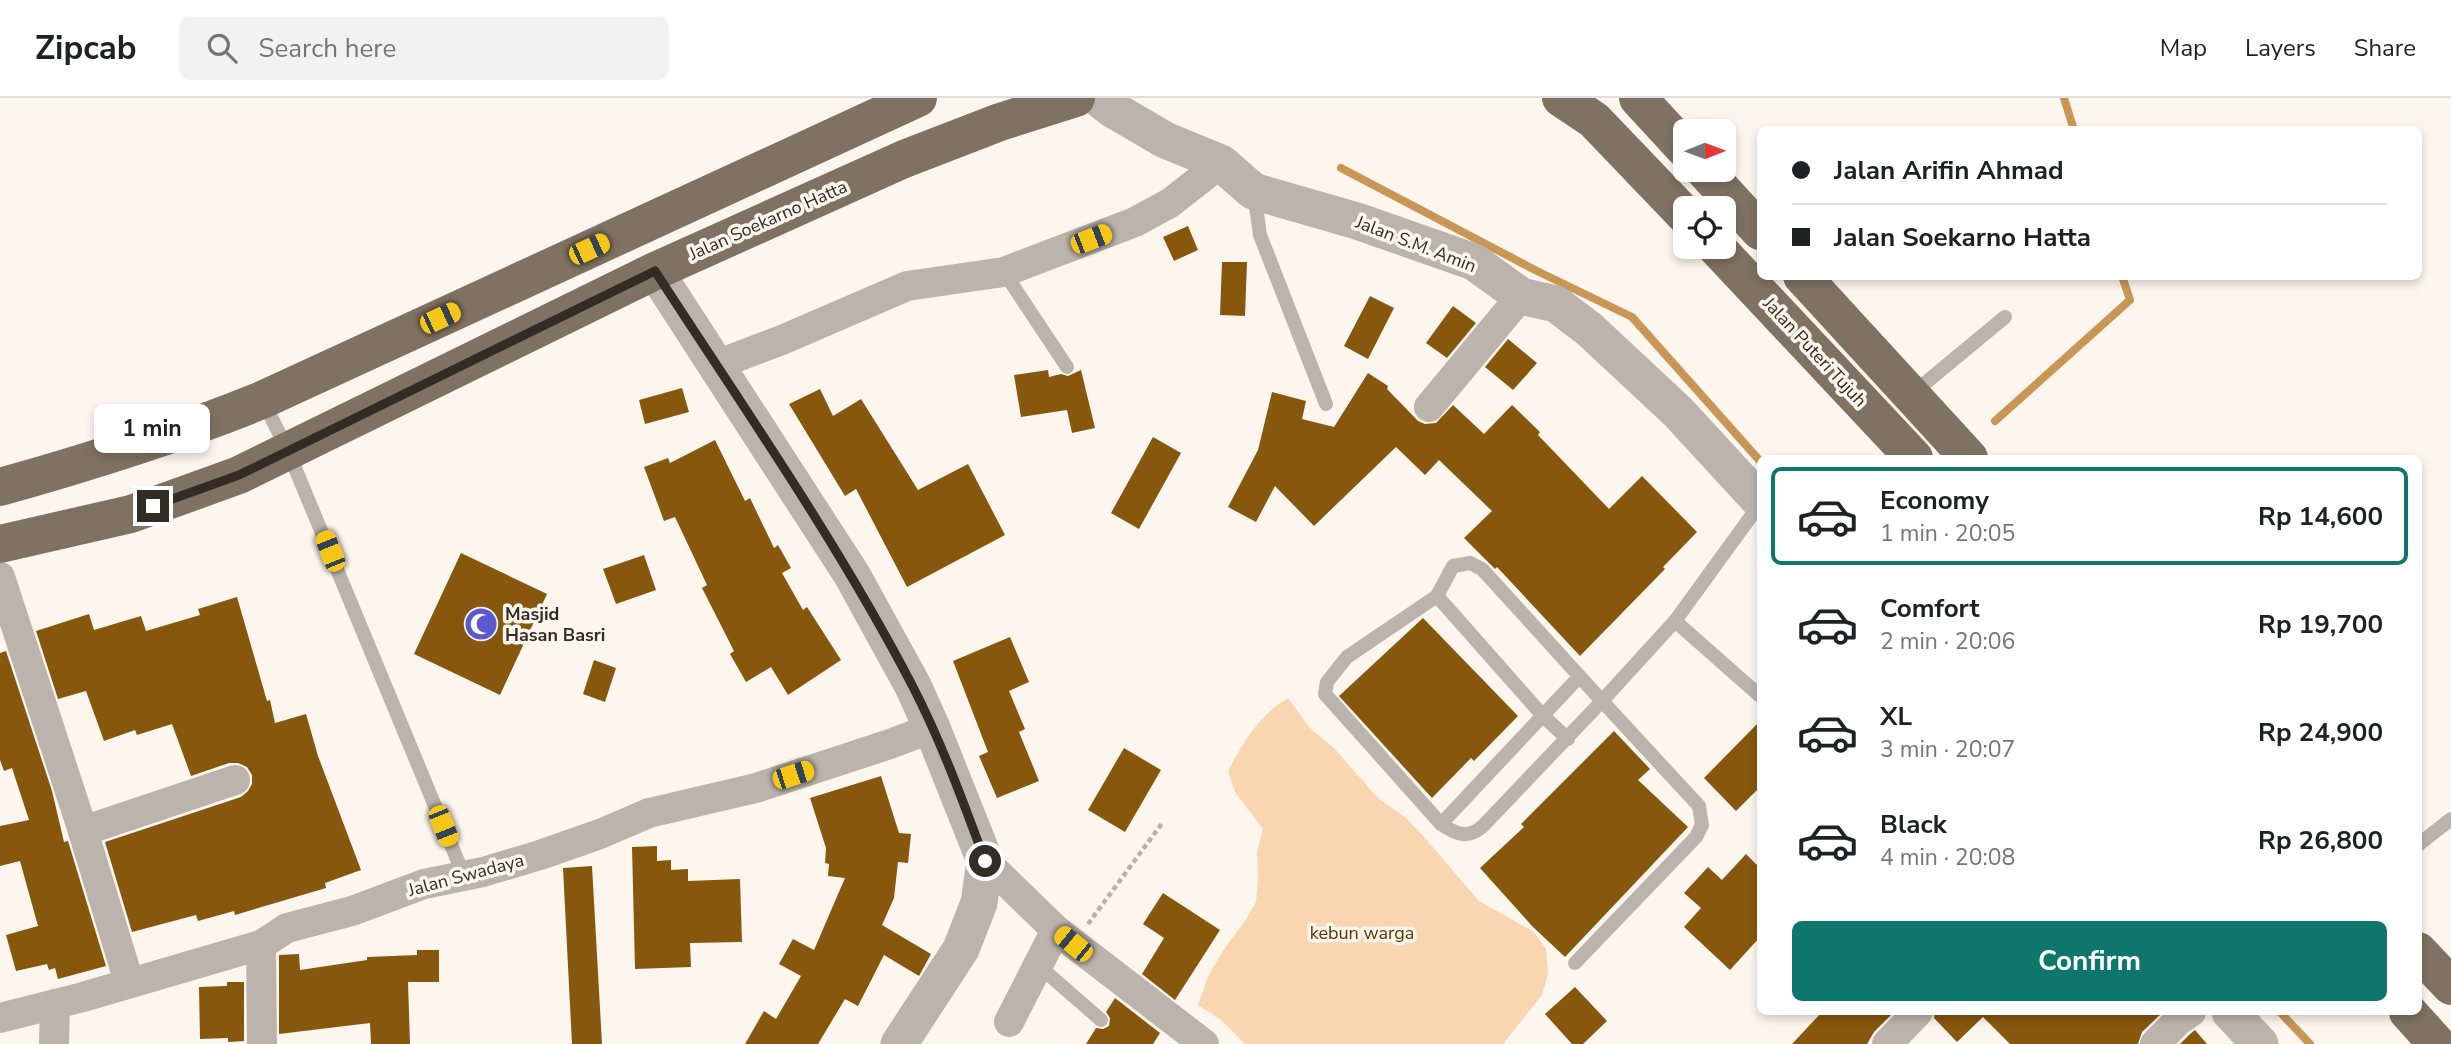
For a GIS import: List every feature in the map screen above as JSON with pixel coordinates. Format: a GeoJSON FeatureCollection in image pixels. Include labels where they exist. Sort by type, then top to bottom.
{"type":"FeatureCollection","features":[{"type":"Feature","properties":{"kind":"highway"},"geometry":{"type":"LineString","coordinates":[[0,487],[109,456],[193,428],[262,400],[918,98]]}},
{"type":"Feature","properties":{"kind":"highway","name":"Jalan Soekarno Hatta"},"geometry":{"type":"LineString","coordinates":[[0,544],[131,514],[239,475],[655,271],[904,159],[1000,122],[1076,98]]}},
{"type":"Feature","properties":{"kind":"highway"},"geometry":{"type":"LineString","coordinates":[[1561,98],[1594,120],[1673,202]]}},
{"type":"Feature","properties":{"kind":"highway"},"geometry":{"type":"LineString","coordinates":[[1638,98],[1673,136]]}},
{"type":"Feature","properties":{"kind":"highway"},"geometry":{"type":"LineString","coordinates":[[1715,182],[1757,228]]}},
{"type":"Feature","properties":{"kind":"highway","name":"Jalan Puteri Tujuh"},"geometry":{"type":"LineString","coordinates":[[1727,259],[1911,455]]}},
{"type":"Feature","properties":{"kind":"highway"},"geometry":{"type":"LineString","coordinates":[[1806,280],[1966,455]]}},
{"type":"Feature","properties":{"kind":"highway"},"geometry":{"type":"LineString","coordinates":[[2422,955],[2451,986]]}},
{"type":"Feature","properties":{"kind":"highway"},"geometry":{"type":"LineString","coordinates":[[2411,1015],[2437,1044]]}},
{"type":"Feature","properties":{"kind":"street","name":"Jalan S.M. Amin"},"geometry":{"type":"LineString","coordinates":[[1098,98],[1166,140],[1221,163],[1253,191],[1357,221],[1474,262],[1521,296],[1556,304],[1589,330],[1678,412],[1757,499]]}},
{"type":"Feature","properties":{"kind":"street"},"geometry":{"type":"LineString","coordinates":[[716,365],[782,340],[907,286],[1004,272],[1135,222],[1170,203],[1221,163]]}},
{"type":"Feature","properties":{"kind":"street"},"geometry":{"type":"LineString","coordinates":[[655,271],[852,575],[913,686],[985,861],[1064,937],[1192,1041]]}},
{"type":"Feature","properties":{"kind":"street"},"geometry":{"type":"LineString","coordinates":[[1429,407],[1521,296]]}},
{"type":"Feature","properties":{"kind":"street"},"geometry":{"type":"LineString","coordinates":[[0,577],[129,982]]}},
{"type":"Feature","properties":{"kind":"street","name":"Jalan Swadaya"},"geometry":{"type":"LineString","coordinates":[[0,1018],[261,945],[287,928],[352,911],[424,884],[540,855],[649,813],[756,788],[932,728]]}},
{"type":"Feature","properties":{"kind":"street"},"geometry":{"type":"LineString","coordinates":[[83,831],[234,780]]}},
{"type":"Feature","properties":{"kind":"street"},"geometry":{"type":"LineString","coordinates":[[899,1044],[961,949],[979,903],[985,861]]}},
{"type":"Feature","properties":{"kind":"street"},"geometry":{"type":"LineString","coordinates":[[1009,1022],[1039,966],[1064,937]]}},
{"type":"Feature","properties":{"kind":"street"},"geometry":{"type":"LineString","coordinates":[[261,945],[262,1044]]}},
{"type":"Feature","properties":{"kind":"street"},"geometry":{"type":"LineString","coordinates":[[54,1044],[55,1004]]}},
{"type":"Feature","properties":{"kind":"street"},"geometry":{"type":"LineString","coordinates":[[1887,1044],[1915,1015]]}},
{"type":"Feature","properties":{"kind":"street"},"geometry":{"type":"LineString","coordinates":[[2155,1044],[2186,1015]]}},
{"type":"Feature","properties":{"kind":"street"},"geometry":{"type":"LineString","coordinates":[[2233,1015],[2260,1044]]}},
{"type":"Feature","properties":{"kind":"lane"},"geometry":{"type":"LineString","coordinates":[[1253,191],[1260,235],[1326,404]]}},
{"type":"Feature","properties":{"kind":"lane"},"geometry":{"type":"LineString","coordinates":[[1004,272],[1067,367]]}},
{"type":"Feature","properties":{"kind":"lane"},"geometry":{"type":"LineString","coordinates":[[1911,395],[2006,317]]}},
{"type":"Feature","properties":{"kind":"lane"},"geometry":{"type":"LineString","coordinates":[[262,400],[288,451],[464,876]]}},
{"type":"Feature","properties":{"kind":"lane"},"geometry":{"type":"LineString","coordinates":[[1575,964],[1696,837],[1702,825],[1699,806],[1602,701],[1579,677],[1482,569],[1469,563],[1453,566],[1437,596],[1347,657],[1327,682],[1325,694],[1441,824],[1455,834],[1466,836],[1476,832],[1568,739],[1602,701],[1675,621],[1757,506]]}},
{"type":"Feature","properties":{"kind":"lane"},"geometry":{"type":"LineString","coordinates":[[1437,596],[1544,717],[1568,739]]}},
{"type":"Feature","properties":{"kind":"lane"},"geometry":{"type":"LineString","coordinates":[[1675,621],[1757,693]]}},
{"type":"Feature","properties":{"kind":"lane"},"geometry":{"type":"LineString","coordinates":[[1441,824],[1579,677]]}},
{"type":"Feature","properties":{"kind":"lane"},"geometry":{"type":"LineString","coordinates":[[2422,842],[2451,819]]}},
{"type":"Feature","properties":{"kind":"lane"},"geometry":{"type":"LineString","coordinates":[[1039,966],[1101,1020]]}},
{"type":"Feature","properties":{"kind":"path"},"geometry":{"type":"LineString","coordinates":[[1064,937],[1163,822]]}},
{"type":"Feature","properties":{"kind":"green space","name":"kebun warga"},"geometry":{"type":"Polygon","coordinates":[[[1288,698],[1310,728],[1334,748],[1377,797],[1406,818],[1479,901],[1534,932],[1546,949],[1548,974],[1542,995],[1503,1044],[1245,1044],[1221,1020],[1198,1005],[1208,977],[1222,952],[1256,902],[1257,853],[1263,829],[1235,792],[1228,771],[1253,730],[1268,712],[1288,698]]]}},
{"type":"Feature","properties":{"kind":"building"},"geometry":{"type":"Polygon","coordinates":[[[1188,226],[1198,250],[1174,261],[1163,237],[1188,226]]]}},
{"type":"Feature","properties":{"kind":"building"},"geometry":{"type":"Polygon","coordinates":[[[1222,262],[1247,262],[1245,316],[1220,315],[1222,262]]]}},
{"type":"Feature","properties":{"kind":"building"},"geometry":{"type":"Polygon","coordinates":[[[1370,296],[1394,308],[1368,359],[1344,346],[1370,296]]]}},
{"type":"Feature","properties":{"kind":"building"},"geometry":{"type":"Polygon","coordinates":[[[1453,306],[1476,323],[1447,358],[1426,343],[1453,306]]]}},
{"type":"Feature","properties":{"kind":"building"},"geometry":{"type":"Polygon","coordinates":[[[1508,339],[1537,363],[1513,390],[1485,367],[1508,339]]]}},
{"type":"Feature","properties":{"kind":"building"},"geometry":{"type":"Polygon","coordinates":[[[1048,370],[1049,377],[1061,374],[1068,376],[1081,370],[1095,428],[1072,433],[1067,410],[1021,417],[1014,375],[1048,370]]]}},
{"type":"Feature","properties":{"kind":"building"},"geometry":{"type":"Polygon","coordinates":[[[1368,373],[1388,386],[1387,389],[1418,421],[1425,424],[1436,423],[1453,405],[1484,434],[1512,405],[1609,509],[1642,476],[1697,532],[1663,567],[1665,569],[1580,656],[1497,567],[1495,569],[1464,538],[1492,511],[1439,460],[1425,475],[1396,447],[1314,526],[1275,486],[1256,522],[1228,507],[1258,450],[1272,392],[1306,401],[1302,419],[1334,427],[1368,373]]]}},
{"type":"Feature","properties":{"kind":"building"},"geometry":{"type":"Polygon","coordinates":[[[682,388],[689,412],[645,424],[639,400],[682,388]]]}},
{"type":"Feature","properties":{"kind":"building"},"geometry":{"type":"Polygon","coordinates":[[[820,389],[833,416],[861,399],[918,490],[968,464],[1005,535],[907,587],[856,489],[845,496],[789,404],[820,389]]]}},
{"type":"Feature","properties":{"kind":"building"},"geometry":{"type":"Polygon","coordinates":[[[1153,437],[1181,453],[1139,529],[1111,513],[1153,437]]]}},
{"type":"Feature","properties":{"kind":"building"},"geometry":{"type":"Polygon","coordinates":[[[715,440],[745,501],[750,498],[774,548],[778,545],[791,568],[782,573],[803,610],[807,607],[841,660],[788,695],[771,667],[746,682],[730,654],[734,651],[702,588],[707,585],[675,517],[664,521],[644,467],[668,458],[670,463],[715,440]]]}},
{"type":"Feature","properties":{"kind":"building","name":"Masjid Hasan Basri"},"geometry":{"type":"Polygon","coordinates":[[[461,553],[547,594],[500,695],[414,654],[461,553]]]}},
{"type":"Feature","properties":{"kind":"building"},"geometry":{"type":"Polygon","coordinates":[[[644,555],[656,590],[616,604],[603,569],[644,555]]]}},
{"type":"Feature","properties":{"kind":"building"},"geometry":{"type":"Polygon","coordinates":[[[237,597],[275,723],[306,714],[318,756],[361,870],[325,883],[326,888],[235,915],[234,911],[198,921],[196,915],[132,932],[105,842],[241,797],[252,784],[252,775],[247,767],[229,763],[191,776],[172,724],[137,735],[135,730],[104,741],[86,691],[58,699],[36,631],[89,614],[94,630],[141,616],[146,631],[200,615],[198,609],[237,597]]]}},
{"type":"Feature","properties":{"kind":"building"},"geometry":{"type":"Polygon","coordinates":[[[1423,618],[1518,716],[1474,761],[1471,758],[1432,798],[1339,696],[1423,618]]]}},
{"type":"Feature","properties":{"kind":"building"},"geometry":{"type":"Polygon","coordinates":[[[1010,637],[1029,682],[1009,691],[1025,729],[1019,732],[1039,781],[997,798],[979,756],[988,752],[953,661],[1010,637]]]}},
{"type":"Feature","properties":{"kind":"building"},"geometry":{"type":"Polygon","coordinates":[[[6,651],[52,791],[64,842],[68,841],[106,966],[58,979],[55,968],[49,970],[47,964],[16,971],[6,935],[38,926],[20,861],[0,866],[0,826],[29,820],[12,768],[4,771],[0,760],[0,653],[6,651]]]}},
{"type":"Feature","properties":{"kind":"building"},"geometry":{"type":"Polygon","coordinates":[[[594,660],[616,668],[605,702],[583,694],[594,660]]]}},
{"type":"Feature","properties":{"kind":"building"},"geometry":{"type":"Polygon","coordinates":[[[1757,724],[1757,790],[1736,811],[1704,778],[1757,724]]]}},
{"type":"Feature","properties":{"kind":"building"},"geometry":{"type":"Polygon","coordinates":[[[1614,731],[1650,769],[1638,780],[1688,827],[1565,957],[1532,926],[1480,868],[1524,827],[1521,824],[1614,731]]]}},
{"type":"Feature","properties":{"kind":"building"},"geometry":{"type":"Polygon","coordinates":[[[1124,748],[1161,770],[1125,832],[1088,810],[1124,748]]]}},
{"type":"Feature","properties":{"kind":"building"},"geometry":{"type":"Polygon","coordinates":[[[881,776],[899,833],[911,834],[908,863],[898,862],[894,898],[882,925],[931,954],[919,976],[884,955],[858,1006],[845,999],[818,1044],[745,1044],[764,1011],[776,1019],[801,976],[779,964],[793,939],[814,950],[845,878],[828,876],[826,848],[810,798],[881,776]]]}},
{"type":"Feature","properties":{"kind":"building"},"geometry":{"type":"Polygon","coordinates":[[[657,846],[657,861],[671,860],[671,870],[688,869],[688,881],[740,879],[742,942],[690,943],[691,967],[635,969],[632,847],[657,846]]]}},
{"type":"Feature","properties":{"kind":"building"},"geometry":{"type":"Polygon","coordinates":[[[1746,854],[1757,865],[1757,940],[1730,970],[1684,927],[1701,908],[1684,893],[1708,867],[1722,880],[1746,854]]]}},
{"type":"Feature","properties":{"kind":"building"},"geometry":{"type":"Polygon","coordinates":[[[592,866],[602,1044],[572,1044],[563,868],[592,866]]]}},
{"type":"Feature","properties":{"kind":"building"},"geometry":{"type":"Polygon","coordinates":[[[1163,893],[1220,930],[1175,1000],[1142,974],[1164,938],[1143,924],[1163,893]]]}},
{"type":"Feature","properties":{"kind":"building"},"geometry":{"type":"Polygon","coordinates":[[[417,950],[439,950],[439,982],[408,982],[410,1044],[371,1044],[370,1023],[279,1034],[279,955],[299,954],[300,970],[367,960],[367,957],[417,955],[417,950]]]}},
{"type":"Feature","properties":{"kind":"building"},"geometry":{"type":"Polygon","coordinates":[[[227,982],[244,982],[244,1041],[228,1042],[228,1038],[200,1039],[199,987],[227,986],[227,982]]]}},
{"type":"Feature","properties":{"kind":"building"},"geometry":{"type":"Polygon","coordinates":[[[1575,987],[1607,1021],[1583,1044],[1572,1044],[1545,1014],[1575,987]]]}},
{"type":"Feature","properties":{"kind":"building"},"geometry":{"type":"Polygon","coordinates":[[[1115,998],[1160,1033],[1153,1044],[1086,1044],[1096,1028],[1109,1026],[1110,1018],[1106,1012],[1115,998]]]}},
{"type":"Feature","properties":{"kind":"building"},"geometry":{"type":"Polygon","coordinates":[[[1819,1015],[1891,1015],[1874,1032],[1867,1044],[1792,1044],[1819,1015]]]}},
{"type":"Feature","properties":{"kind":"building"},"geometry":{"type":"Polygon","coordinates":[[[1934,1015],[2160,1015],[2142,1032],[2138,1044],[2010,1044],[1983,1017],[1957,1042],[1934,1018],[1934,1015]]]}},
{"type":"Feature","properties":{"kind":"building"},"geometry":{"type":"Polygon","coordinates":[[[2195,1030],[2207,1044],[2180,1044],[2190,1034],[2195,1030]]]}},
{"type":"Feature","properties":{"kind":"waterway"},"geometry":{"type":"LineString","coordinates":[[2064,98],[2073,126]]}},
{"type":"Feature","properties":{"kind":"waterway"},"geometry":{"type":"LineString","coordinates":[[1341,168],[1537,271],[1632,317],[1757,458]]}},
{"type":"Feature","properties":{"kind":"waterway"},"geometry":{"type":"LineString","coordinates":[[1995,421],[2130,300],[2123,280]]}},
{"type":"Feature","properties":{"kind":"waterway"},"geometry":{"type":"LineString","coordinates":[[2283,1015],[2310,1044]]}},
{"type":"Feature","properties":{"kind":"place","name":"Masjid Hasan Basri"},"geometry":{"type":"Point","coordinates":[481,624]}},
{"type":"Feature","properties":{"kind":"route"},"geometry":{"type":"LineString","coordinates":[[153,506],[239,475],[655,271],[852,575],[913,686],[948,765],[985,861]]}}]}
